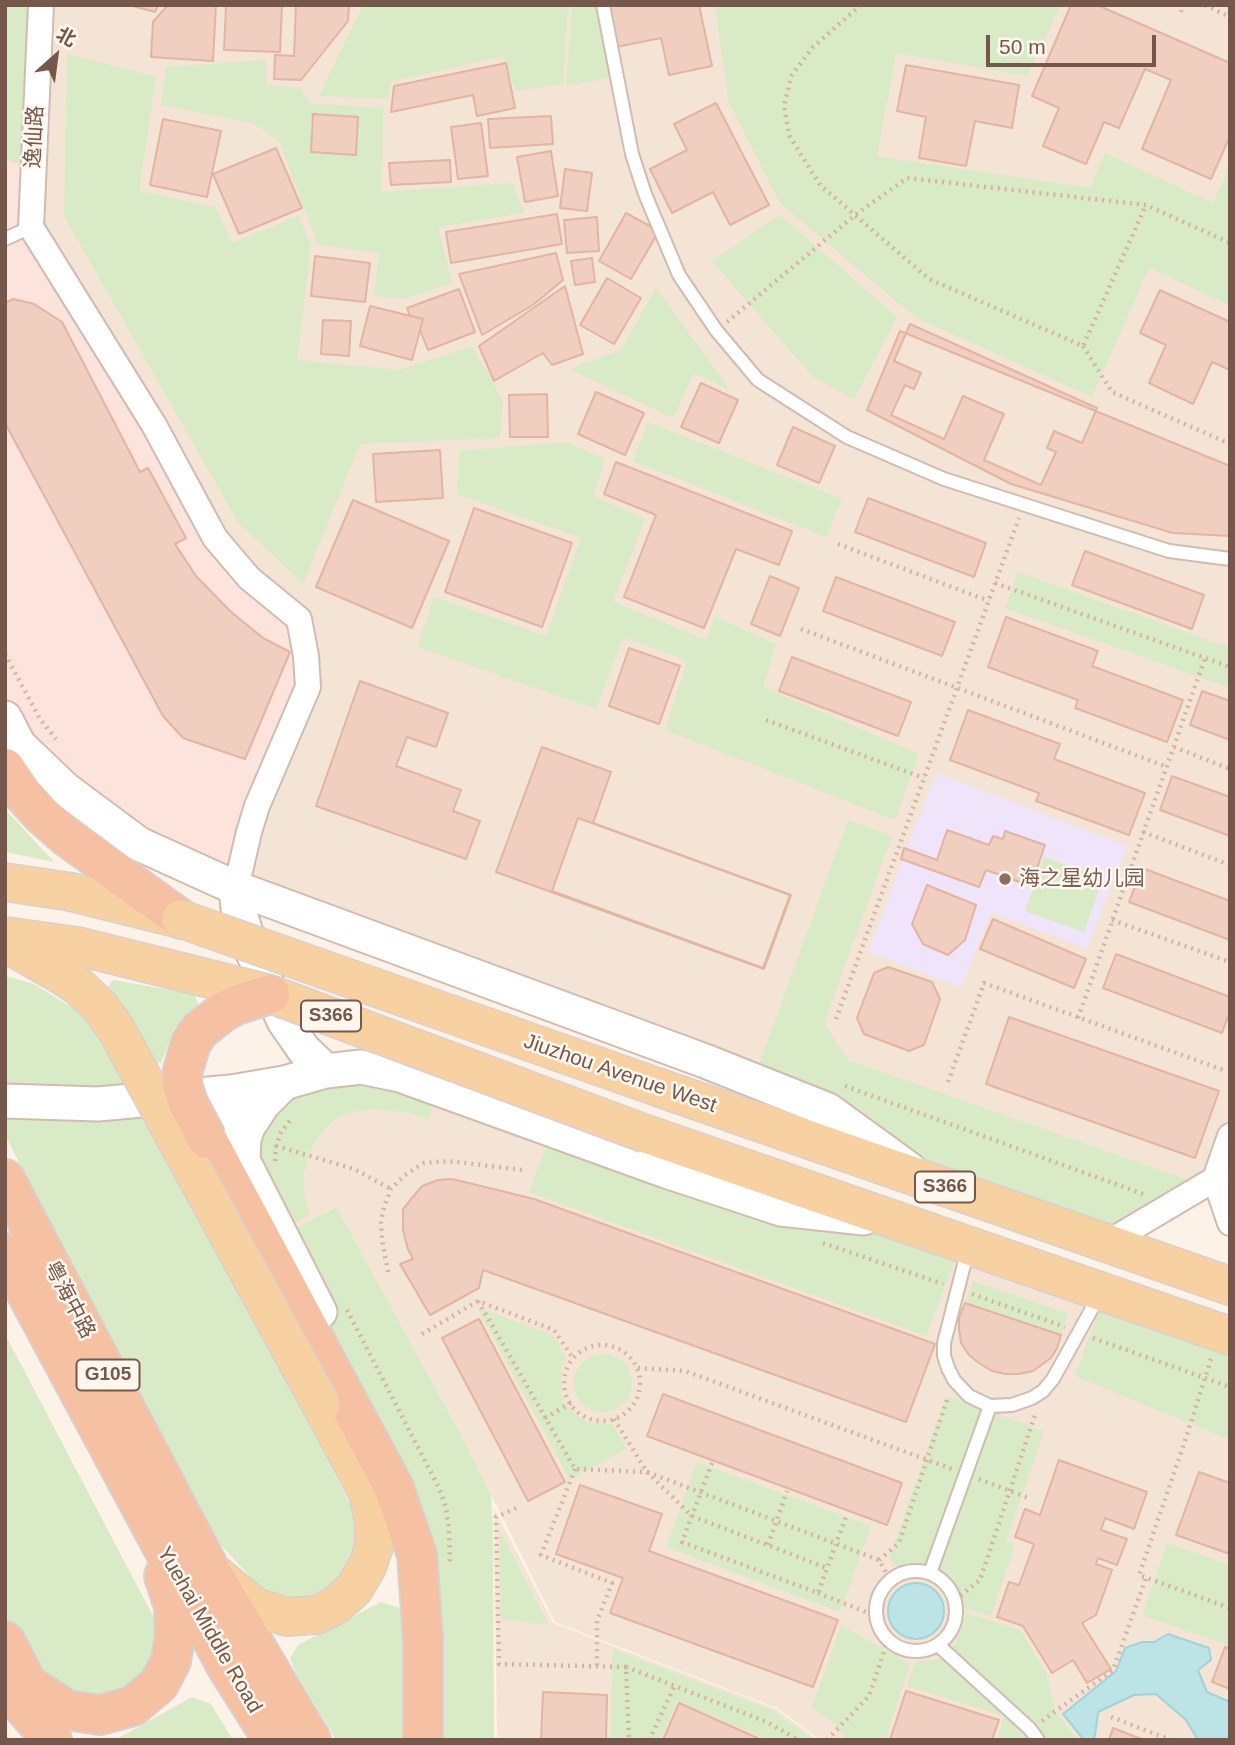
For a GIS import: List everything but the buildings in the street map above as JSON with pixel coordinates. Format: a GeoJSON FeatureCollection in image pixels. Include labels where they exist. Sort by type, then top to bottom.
{"type":"FeatureCollection","features":[{"type":"Feature","properties":{"kind":"highway"},"geometry":{"type":"LineString","coordinates":[[9,744],[22,793],[43,816],[181,919]]}},
{"type":"Feature","properties":{"kind":"highway"},"geometry":{"type":"LineString","coordinates":[[270,993],[223,1012],[200,1031],[191,1043],[182,1084],[188,1103],[394,1488],[417,1555],[423,1639],[423,1740]]}},
{"type":"Feature","properties":{"kind":"highway","name":"粤海中路"},"geometry":{"type":"LineString","coordinates":[[5,1179],[210,1570]]}},
{"type":"Feature","properties":{"kind":"highway","name":"粤海中路"},"geometry":{"type":"LineString","coordinates":[[5,1253],[147,1520]]}},
{"type":"Feature","properties":{"kind":"highway"},"geometry":{"type":"LineString","coordinates":[[5,1641],[28,1685],[67,1710],[100,1715],[133,1706],[159,1684],[171,1661],[175,1636],[174,1606],[147,1520]]}},
{"type":"Feature","properties":{"kind":"highway","name":"Yuehai Middle Road"},"geometry":{"type":"LineString","coordinates":[[147,1520],[227,1667],[273,1740]]}},
{"type":"Feature","properties":{"kind":"highway","name":"Yuehai Middle Road"},"geometry":{"type":"LineString","coordinates":[[210,1570],[311,1740]]}},
{"type":"Feature","properties":{"kind":"highway"},"geometry":{"type":"LineString","coordinates":[[5,1684],[52,1740]]}},
{"type":"Feature","properties":{"kind":"main road"},"geometry":{"type":"LineString","coordinates":[[9,744],[139,844],[236,888],[705,1061],[828,1110],[922,1179]]}},
{"type":"Feature","properties":{"kind":"main road","name":"Jiuzhou Avenue West"},"geometry":{"type":"LineString","coordinates":[[5,882],[71,892],[181,919],[1230,1286]]}},
{"type":"Feature","properties":{"kind":"main road"},"geometry":{"type":"LineString","coordinates":[[236,888],[238,908],[252,951],[286,1026],[304,1050],[326,1071]]}},
{"type":"Feature","properties":{"kind":"main road","name":"S366"},"geometry":{"type":"LineString","coordinates":[[5,936],[77,946],[270,993],[646,1134],[1102,1291],[1222,1344]]}},
{"type":"Feature","properties":{"kind":"main road"},"geometry":{"type":"LineString","coordinates":[[5,943],[78,986],[100,1007],[116,1029],[368,1493],[374,1522],[374,1547],[367,1567],[354,1589],[337,1605],[316,1615],[287,1617],[255,1606],[210,1570]]}},
{"type":"Feature","properties":{"kind":"main road"},"geometry":{"type":"LineString","coordinates":[[5,1101],[98,1104],[231,1092],[284,1083],[326,1071],[361,1067],[400,1075],[666,1171],[781,1209],[904,1223]]}},
{"type":"Feature","properties":{"kind":"main road"},"geometry":{"type":"LineString","coordinates":[[243,1160],[248,1126],[263,1104],[284,1083]]}},
{"type":"Feature","properties":{"kind":"main road"},"geometry":{"type":"LineString","coordinates":[[231,1092],[227,1102],[230,1135],[399,1466],[412,1503],[417,1555]]}},
{"type":"Feature","properties":{"kind":"street","name":"逸仙路"},"geometry":{"type":"LineString","coordinates":[[31,227],[41,5]]}},
{"type":"Feature","properties":{"kind":"street"},"geometry":{"type":"LineString","coordinates":[[31,227],[154,425],[215,538],[249,578],[299,619],[308,687],[257,806],[236,888]]}},
{"type":"Feature","properties":{"kind":"street"},"geometry":{"type":"LineString","coordinates":[[1230,1136],[1215,1179],[1230,1223]]}},
{"type":"Feature","properties":{"kind":"street"},"geometry":{"type":"LineString","coordinates":[[1107,1243],[1215,1179]]}},
{"type":"Feature","properties":{"kind":"lane"},"geometry":{"type":"LineString","coordinates":[[603,5],[632,154],[645,194],[680,275],[716,330],[758,380],[847,437],[944,479],[1169,551],[1230,559]]}},
{"type":"Feature","properties":{"kind":"lane"},"geometry":{"type":"LineString","coordinates":[[5,239],[31,227]]}},
{"type":"Feature","properties":{"kind":"lane"},"geometry":{"type":"LineString","coordinates":[[969,1245],[944,1343],[944,1356],[954,1380],[969,1396],[990,1406],[1012,1405],[1043,1391],[1053,1379],[1102,1291]]}},
{"type":"Feature","properties":{"kind":"lane"},"geometry":{"type":"LineString","coordinates":[[930,1573],[990,1406]]}},
{"type":"Feature","properties":{"kind":"lane"},"geometry":{"type":"LineString","coordinates":[[902,1573],[930,1573],[950,1588],[957,1613],[954,1625],[939,1645],[926,1650],[899,1648],[888,1640],[880,1629],[876,1616],[876,1602],[881,1589],[890,1579],[902,1573]]}},
{"type":"Feature","properties":{"kind":"lane"},"geometry":{"type":"LineString","coordinates":[[939,1645],[1034,1735]]}},
{"type":"Feature","properties":{"kind":"path"},"geometry":{"type":"LineString","coordinates":[[861,5],[813,47],[792,75],[784,105],[789,135],[820,185],[929,279],[1083,346],[1112,392],[1230,444]]}},
{"type":"Feature","properties":{"kind":"path"},"geometry":{"type":"LineString","coordinates":[[1181,12],[1183,5]]}},
{"type":"Feature","properties":{"kind":"path"},"geometry":{"type":"LineString","coordinates":[[1205,5],[1230,16]]}},
{"type":"Feature","properties":{"kind":"path"},"geometry":{"type":"LineString","coordinates":[[716,330],[855,215],[907,178],[1146,205],[1230,243]]}},
{"type":"Feature","properties":{"kind":"path"},"geometry":{"type":"LineString","coordinates":[[1083,346],[1146,205]]}},
{"type":"Feature","properties":{"kind":"path"},"geometry":{"type":"LineString","coordinates":[[836,1019],[1024,504]]}},
{"type":"Feature","properties":{"kind":"path"},"geometry":{"type":"LineString","coordinates":[[838,544],[989,601]]}},
{"type":"Feature","properties":{"kind":"path"},"geometry":{"type":"LineString","coordinates":[[995,583],[1230,667]]}},
{"type":"Feature","properties":{"kind":"path"},"geometry":{"type":"LineString","coordinates":[[801,629],[1167,767]]}},
{"type":"Feature","properties":{"kind":"path"},"geometry":{"type":"LineString","coordinates":[[5,654],[40,719],[60,745]]}},
{"type":"Feature","properties":{"kind":"path"},"geometry":{"type":"LineString","coordinates":[[1078,1018],[1205,658]]}},
{"type":"Feature","properties":{"kind":"path"},"geometry":{"type":"LineString","coordinates":[[766,720],[924,778]]}},
{"type":"Feature","properties":{"kind":"path"},"geometry":{"type":"LineString","coordinates":[[1174,747],[1230,769]]}},
{"type":"Feature","properties":{"kind":"path"},"geometry":{"type":"LineString","coordinates":[[1143,832],[1230,865]]}},
{"type":"Feature","properties":{"kind":"path"},"geometry":{"type":"LineString","coordinates":[[1112,920],[1230,962]]}},
{"type":"Feature","properties":{"kind":"path"},"geometry":{"type":"LineString","coordinates":[[948,1082],[984,983],[1226,1071]]}},
{"type":"Feature","properties":{"kind":"path"},"geometry":{"type":"LineString","coordinates":[[836,1083],[1172,1205]]}},
{"type":"Feature","properties":{"kind":"path"},"geometry":{"type":"LineString","coordinates":[[277,1172],[276,1146],[281,1132],[295,1114]]}},
{"type":"Feature","properties":{"kind":"path"},"geometry":{"type":"LineString","coordinates":[[276,1146],[354,1169],[391,1189]]}},
{"type":"Feature","properties":{"kind":"path"},"geometry":{"type":"LineString","coordinates":[[388,1272],[382,1240],[384,1207],[391,1189],[404,1175],[424,1163],[449,1161],[523,1170]]}},
{"type":"Feature","properties":{"kind":"path"},"geometry":{"type":"LineString","coordinates":[[822,1243],[1230,1387]]}},
{"type":"Feature","properties":{"kind":"path"},"geometry":{"type":"LineString","coordinates":[[422,1334],[478,1301]]}},
{"type":"Feature","properties":{"kind":"path"},"geometry":{"type":"LineString","coordinates":[[478,1301],[554,1330],[573,1358]]}},
{"type":"Feature","properties":{"kind":"path"},"geometry":{"type":"LineString","coordinates":[[478,1301],[575,1469]]}},
{"type":"Feature","properties":{"kind":"path"},"geometry":{"type":"LineString","coordinates":[[343,1302],[439,1488],[449,1529],[450,1577]]}},
{"type":"Feature","properties":{"kind":"path"},"geometry":{"type":"LineString","coordinates":[[1222,1344],[1206,1379],[1139,1575],[1230,1608]]}},
{"type":"Feature","properties":{"kind":"path"},"geometry":{"type":"LineString","coordinates":[[594,1345],[620,1349],[630,1356],[638,1367],[641,1380],[639,1394],[625,1413],[614,1419],[589,1418],[571,1403],[566,1392],[564,1380],[567,1368],[573,1358],[594,1345]]}},
{"type":"Feature","properties":{"kind":"path"},"geometry":{"type":"LineString","coordinates":[[638,1367],[685,1371],[1031,1499]]}},
{"type":"Feature","properties":{"kind":"path"},"geometry":{"type":"LineString","coordinates":[[879,1560],[899,1543],[954,1380]]}},
{"type":"Feature","properties":{"kind":"path"},"geometry":{"type":"LineString","coordinates":[[955,1600],[980,1580],[1043,1391]]}},
{"type":"Feature","properties":{"kind":"path"},"geometry":{"type":"LineString","coordinates":[[545,1418],[571,1403]]}},
{"type":"Feature","properties":{"kind":"path"},"geometry":{"type":"LineString","coordinates":[[614,1419],[647,1472],[692,1517],[827,1568]]}},
{"type":"Feature","properties":{"kind":"path"},"geometry":{"type":"LineString","coordinates":[[712,1464],[682,1542],[876,1616]]}},
{"type":"Feature","properties":{"kind":"path"},"geometry":{"type":"LineString","coordinates":[[575,1469],[647,1472],[879,1560],[890,1579]]}},
{"type":"Feature","properties":{"kind":"path"},"geometry":{"type":"LineString","coordinates":[[575,1469],[541,1555],[612,1583],[597,1621],[597,1666]]}},
{"type":"Feature","properties":{"kind":"path"},"geometry":{"type":"LineString","coordinates":[[768,1545],[788,1491]]}},
{"type":"Feature","properties":{"kind":"path"},"geometry":{"type":"LineString","coordinates":[[516,1508],[496,1517],[499,1664],[626,1667],[767,1722],[798,1740]]}},
{"type":"Feature","properties":{"kind":"path"},"geometry":{"type":"LineString","coordinates":[[818,1593],[847,1514]]}},
{"type":"Feature","properties":{"kind":"path"},"geometry":{"type":"LineString","coordinates":[[1034,1735],[1113,1670],[1146,1578]]}},
{"type":"Feature","properties":{"kind":"path"},"geometry":{"type":"LineString","coordinates":[[827,1740],[869,1696],[888,1640]]}},
{"type":"Feature","properties":{"kind":"path"},"geometry":{"type":"LineString","coordinates":[[626,1667],[629,1740]]}},
{"type":"Feature","properties":{"kind":"path"},"geometry":{"type":"LineString","coordinates":[[649,1740],[675,1685]]}},
{"type":"Feature","properties":{"kind":"path"},"geometry":{"type":"LineString","coordinates":[[1111,1717],[1171,1740]]}},
{"type":"Feature","properties":{"kind":"shaded area"},"geometry":{"type":"Polygon","coordinates":[[[5,5],[41,5],[31,227],[215,537],[299,620],[305,656],[236,888],[139,844],[5,717],[5,5]]]}},
{"type":"Feature","properties":{"kind":"shaded area"},"geometry":{"type":"Polygon","coordinates":[[[40,5],[1230,5],[1230,1135],[1215,1178],[1107,1243],[828,1110],[237,888],[249,578],[32,227],[40,5]]]}},
{"type":"Feature","properties":{"kind":"shaded area","name":"海之星幼儿园"},"geometry":{"type":"Polygon","coordinates":[[[936,773],[1127,846],[1087,949],[991,912],[961,987],[868,952],[936,773]]]}},
{"type":"Feature","properties":{"kind":"shaded area"},"geometry":{"type":"Polygon","coordinates":[[[326,1075],[903,1225],[1230,1343],[1230,1740],[821,1740],[777,1708],[555,1622],[461,1435],[335,1207],[283,1234],[326,1075]]]}},
{"type":"Feature","properties":{"kind":"shaded area"},"geometry":{"type":"Polygon","coordinates":[[[494,1508],[553,1623],[776,1709],[818,1740],[497,1740],[494,1508]]]}},
{"type":"Feature","properties":{"kind":"green space"},"geometry":{"type":"Polygon","coordinates":[[[5,5],[28,5],[21,164],[5,160],[5,5]]]}},
{"type":"Feature","properties":{"kind":"green space"},"geometry":{"type":"Polygon","coordinates":[[[363,5],[568,5],[563,84],[516,91],[503,56],[390,82],[389,99],[319,96],[363,5]]]}},
{"type":"Feature","properties":{"kind":"green space"},"geometry":{"type":"Polygon","coordinates":[[[572,5],[599,5],[613,77],[566,86],[572,5]]]}},
{"type":"Feature","properties":{"kind":"green space"},"geometry":{"type":"Polygon","coordinates":[[[1061,5],[1027,76],[896,53],[877,156],[1090,188],[1105,153],[1213,203],[1228,171],[1230,305],[1149,268],[1092,397],[915,317],[780,203],[729,103],[715,7],[1061,5]]]}},
{"type":"Feature","properties":{"kind":"green space"},"geometry":{"type":"Polygon","coordinates":[[[67,54],[156,77],[139,191],[215,207],[232,243],[298,216],[311,246],[297,360],[399,370],[472,346],[503,401],[500,438],[360,444],[303,584],[238,522],[64,216],[67,54]]]}},
{"type":"Feature","properties":{"kind":"green space"},"geometry":{"type":"Polygon","coordinates":[[[266,60],[266,85],[300,88],[310,103],[383,108],[382,192],[512,183],[524,213],[438,227],[452,283],[404,299],[374,296],[379,253],[318,245],[279,141],[253,123],[161,105],[166,67],[266,60]]]}},
{"type":"Feature","properties":{"kind":"green space"},"geometry":{"type":"Polygon","coordinates":[[[780,215],[897,317],[854,399],[813,377],[712,261],[780,215]]]}},
{"type":"Feature","properties":{"kind":"green space"},"geometry":{"type":"Polygon","coordinates":[[[656,288],[730,390],[694,373],[673,418],[569,369],[621,350],[656,288]]]}},
{"type":"Feature","properties":{"kind":"green space"},"geometry":{"type":"Polygon","coordinates":[[[648,422],[842,499],[826,537],[633,461],[648,422]]]}},
{"type":"Feature","properties":{"kind":"green space"},"geometry":{"type":"Polygon","coordinates":[[[566,442],[605,459],[593,496],[645,519],[613,602],[706,640],[715,617],[776,644],[763,687],[919,754],[895,820],[665,730],[687,661],[623,637],[596,709],[417,647],[434,597],[546,636],[581,538],[457,494],[459,451],[566,442]]]}},
{"type":"Feature","properties":{"kind":"green space"},"geometry":{"type":"Polygon","coordinates":[[[1018,572],[1230,648],[1230,688],[1005,608],[1018,572]]]}},
{"type":"Feature","properties":{"kind":"green space"},"geometry":{"type":"Polygon","coordinates":[[[5,809],[54,862],[5,852],[5,809]]]}},
{"type":"Feature","properties":{"kind":"green space"},"geometry":{"type":"Polygon","coordinates":[[[848,820],[892,836],[824,1023],[848,1060],[1194,1182],[1102,1230],[928,1168],[858,1107],[757,1070],[848,820]]]}},
{"type":"Feature","properties":{"kind":"green space"},"geometry":{"type":"Polygon","coordinates":[[[1044,857],[1103,878],[1084,932],[1025,911],[1044,857]]]}},
{"type":"Feature","properties":{"kind":"green space"},"geometry":{"type":"Polygon","coordinates":[[[5,976],[34,984],[76,1010],[117,1058],[352,1507],[364,1550],[341,1580],[296,1602],[263,1590],[217,1541],[5,1135],[5,976]]]}},
{"type":"Feature","properties":{"kind":"green space"},"geometry":{"type":"Polygon","coordinates":[[[113,980],[194,994],[200,1009],[174,1029],[161,1063],[154,1062],[132,1018],[107,989],[113,980]]]}},
{"type":"Feature","properties":{"kind":"green space"},"geometry":{"type":"Polygon","coordinates":[[[329,1082],[374,1084],[435,1102],[429,1119],[378,1109],[338,1116],[314,1143],[307,1159],[304,1193],[310,1214],[292,1224],[256,1157],[259,1141],[284,1101],[329,1082]]]}},
{"type":"Feature","properties":{"kind":"green space"},"geometry":{"type":"Polygon","coordinates":[[[549,1139],[902,1229],[959,1249],[926,1336],[529,1192],[549,1139]]]}},
{"type":"Feature","properties":{"kind":"green space"},"geometry":{"type":"Polygon","coordinates":[[[336,1207],[491,1495],[494,1740],[423,1740],[399,1466],[283,1234],[336,1207]]]}},
{"type":"Feature","properties":{"kind":"green space"},"geometry":{"type":"Polygon","coordinates":[[[973,1281],[1068,1314],[1061,1335],[965,1303],[973,1281]]]}},
{"type":"Feature","properties":{"kind":"green space"},"geometry":{"type":"Polygon","coordinates":[[[1102,1303],[1230,1349],[1230,1440],[1075,1376],[1102,1303]]]}},
{"type":"Feature","properties":{"kind":"green space"},"geometry":{"type":"Polygon","coordinates":[[[477,1307],[552,1335],[567,1358],[562,1367],[561,1380],[561,1393],[566,1405],[588,1423],[613,1424],[626,1449],[570,1480],[477,1307]]]}},
{"type":"Feature","properties":{"kind":"green space"},"geometry":{"type":"Polygon","coordinates":[[[5,1334],[154,1618],[157,1657],[126,1692],[78,1702],[38,1680],[5,1616],[5,1334]]]}},
{"type":"Feature","properties":{"kind":"green space"},"geometry":{"type":"Polygon","coordinates":[[[603,1354],[619,1359],[627,1367],[632,1383],[627,1399],[619,1407],[603,1412],[587,1407],[579,1399],[574,1383],[579,1367],[587,1359],[603,1354]]]}},
{"type":"Feature","properties":{"kind":"green space"},"geometry":{"type":"Polygon","coordinates":[[[946,1396],[1044,1431],[1006,1542],[1015,1545],[991,1616],[962,1607],[954,1585],[943,1575],[927,1568],[911,1566],[900,1569],[889,1559],[946,1396]]]}},
{"type":"Feature","properties":{"kind":"green space"},"geometry":{"type":"Polygon","coordinates":[[[697,1462],[871,1526],[840,1612],[666,1547],[697,1462]]]}},
{"type":"Feature","properties":{"kind":"green space"},"geometry":{"type":"Polygon","coordinates":[[[499,1529],[549,1625],[501,1619],[499,1529]]]}},
{"type":"Feature","properties":{"kind":"green space"},"geometry":{"type":"Polygon","coordinates":[[[1167,1543],[1230,1565],[1230,1646],[1142,1615],[1167,1543]]]}},
{"type":"Feature","properties":{"kind":"green space"},"geometry":{"type":"Polygon","coordinates":[[[381,1602],[400,1608],[412,1625],[410,1740],[336,1740],[296,1673],[290,1658],[298,1645],[381,1602]]]}},
{"type":"Feature","properties":{"kind":"green space"},"geometry":{"type":"Polygon","coordinates":[[[966,1613],[1020,1630],[1046,1673],[1055,1711],[1078,1740],[997,1740],[1004,1716],[907,1686],[916,1661],[940,1659],[955,1645],[966,1613]]]}},
{"type":"Feature","properties":{"kind":"green space"},"geometry":{"type":"Polygon","coordinates":[[[841,1625],[910,1664],[885,1740],[847,1740],[835,1724],[812,1707],[841,1625]]]}},
{"type":"Feature","properties":{"kind":"green space"},"geometry":{"type":"Polygon","coordinates":[[[613,1649],[774,1711],[813,1740],[768,1740],[677,1701],[660,1740],[610,1740],[613,1649]]]}},
{"type":"Feature","properties":{"kind":"green space"},"geometry":{"type":"Polygon","coordinates":[[[192,1697],[211,1704],[233,1740],[115,1740],[192,1697]]]}},
{"type":"Feature","properties":{"kind":"water"},"geometry":{"type":"Polygon","coordinates":[[[916,1583],[927,1585],[936,1591],[942,1600],[942,1622],[936,1631],[927,1637],[916,1639],[905,1637],[896,1631],[890,1622],[888,1611],[890,1600],[896,1591],[905,1585],[916,1583]]]}},
{"type":"Feature","properties":{"kind":"water"},"geometry":{"type":"Polygon","coordinates":[[[1168,1634],[1209,1648],[1211,1660],[1198,1670],[1207,1692],[1230,1702],[1230,1740],[1198,1740],[1186,1720],[1156,1694],[1134,1695],[1098,1712],[1095,1736],[1091,1740],[1084,1740],[1063,1714],[1116,1671],[1125,1648],[1142,1642],[1154,1642],[1168,1634]]]}},
{"type":"Feature","properties":{"kind":"place","name":"海之星幼儿园"},"geometry":{"type":"Point","coordinates":[1005,879]}}]}
